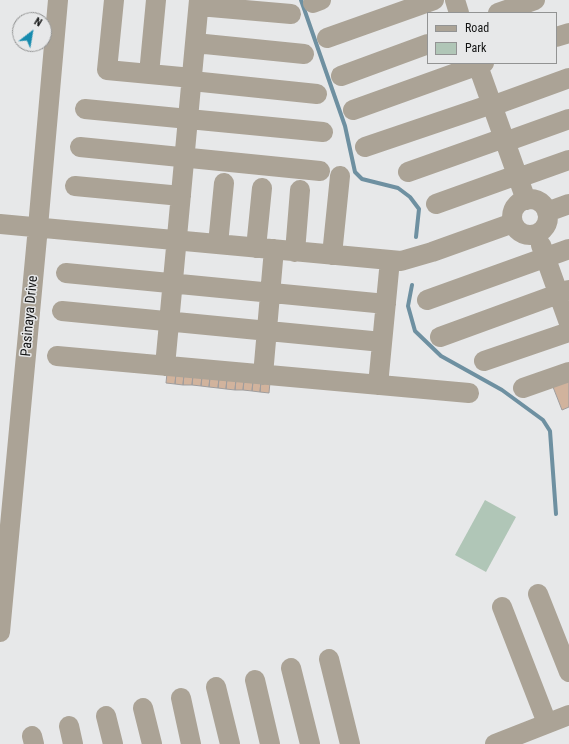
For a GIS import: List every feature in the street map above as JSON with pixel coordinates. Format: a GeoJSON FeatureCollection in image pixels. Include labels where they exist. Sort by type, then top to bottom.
{"type":"FeatureCollection","features":[{"type":"Feature","properties":{"kind":"street","name":"Pasinaya Drive"},"geometry":{"type":"LineString","coordinates":[[0,632],[58,0]]}},
{"type":"Feature","properties":{"kind":"street"},"geometry":{"type":"LineString","coordinates":[[114,0],[107,70],[317,94]]}},
{"type":"Feature","properties":{"kind":"street"},"geometry":{"type":"LineString","coordinates":[[149,74],[156,0]]}},
{"type":"Feature","properties":{"kind":"street"},"geometry":{"type":"LineString","coordinates":[[327,38],[434,0]]}},
{"type":"Feature","properties":{"kind":"street"},"geometry":{"type":"LineString","coordinates":[[455,0],[460,12]]}},
{"type":"Feature","properties":{"kind":"street"},"geometry":{"type":"LineString","coordinates":[[501,12],[535,0]]}},
{"type":"Feature","properties":{"kind":"street"},"geometry":{"type":"LineString","coordinates":[[165,366],[199,3],[291,14]]}},
{"type":"Feature","properties":{"kind":"street"},"geometry":{"type":"LineString","coordinates":[[557,37],[569,33]]}},
{"type":"Feature","properties":{"kind":"street"},"geometry":{"type":"LineString","coordinates":[[195,43],[304,54]]}},
{"type":"Feature","properties":{"kind":"street"},"geometry":{"type":"LineString","coordinates":[[341,76],[427,44]]}},
{"type":"Feature","properties":{"kind":"street"},"geometry":{"type":"LineString","coordinates":[[353,110],[480,64],[492,105],[526,200]]}},
{"type":"Feature","properties":{"kind":"street"},"geometry":{"type":"LineString","coordinates":[[365,147],[569,78]]}},
{"type":"Feature","properties":{"kind":"street"},"geometry":{"type":"LineString","coordinates":[[85,110],[323,132]]}},
{"type":"Feature","properties":{"kind":"street"},"geometry":{"type":"LineString","coordinates":[[408,172],[569,119]]}},
{"type":"Feature","properties":{"kind":"street"},"geometry":{"type":"LineString","coordinates":[[80,148],[320,171]]}},
{"type":"Feature","properties":{"kind":"street"},"geometry":{"type":"LineString","coordinates":[[436,204],[569,160]]}},
{"type":"Feature","properties":{"kind":"street"},"geometry":{"type":"LineString","coordinates":[[332,255],[340,176]]}},
{"type":"Feature","properties":{"kind":"street"},"geometry":{"type":"LineString","coordinates":[[218,244],[224,183]]}},
{"type":"Feature","properties":{"kind":"street"},"geometry":{"type":"LineString","coordinates":[[76,186],[181,196]]}},
{"type":"Feature","properties":{"kind":"street"},"geometry":{"type":"LineString","coordinates":[[262,188],[265,249],[270,293],[263,375]]}},
{"type":"Feature","properties":{"kind":"street"},"geometry":{"type":"LineString","coordinates":[[295,252],[300,190]]}},
{"type":"Feature","properties":{"kind":"street"},"geometry":{"type":"LineString","coordinates":[[526,200],[541,203],[547,212],[547,222],[542,231],[538,234],[526,235],[520,232],[513,223],[513,212],[520,203],[526,200]]}},
{"type":"Feature","properties":{"kind":"street"},"geometry":{"type":"LineString","coordinates":[[547,212],[569,204]]}},
{"type":"Feature","properties":{"kind":"street"},"geometry":{"type":"LineString","coordinates":[[0,224],[402,261],[513,223]]}},
{"type":"Feature","properties":{"kind":"street"},"geometry":{"type":"LineString","coordinates":[[538,234],[546,257],[564,292],[569,324]]}},
{"type":"Feature","properties":{"kind":"street"},"geometry":{"type":"LineString","coordinates":[[427,300],[569,249]]}},
{"type":"Feature","properties":{"kind":"street"},"geometry":{"type":"LineString","coordinates":[[378,385],[390,260]]}},
{"type":"Feature","properties":{"kind":"street"},"geometry":{"type":"LineString","coordinates":[[66,273],[386,304]]}},
{"type":"Feature","properties":{"kind":"street"},"geometry":{"type":"LineString","coordinates":[[440,337],[564,292]]}},
{"type":"Feature","properties":{"kind":"street"},"geometry":{"type":"LineString","coordinates":[[62,311],[382,342]]}},
{"type":"Feature","properties":{"kind":"street"},"geometry":{"type":"LineString","coordinates":[[484,361],[569,332]]}},
{"type":"Feature","properties":{"kind":"street"},"geometry":{"type":"LineString","coordinates":[[57,356],[469,393]]}},
{"type":"Feature","properties":{"kind":"street"},"geometry":{"type":"LineString","coordinates":[[523,388],[569,372]]}},
{"type":"Feature","properties":{"kind":"street"},"geometry":{"type":"LineString","coordinates":[[538,594],[569,672]]}},
{"type":"Feature","properties":{"kind":"street"},"geometry":{"type":"LineString","coordinates":[[502,607],[547,723]]}},
{"type":"Feature","properties":{"kind":"street"},"geometry":{"type":"LineString","coordinates":[[330,659],[350,744]]}},
{"type":"Feature","properties":{"kind":"street"},"geometry":{"type":"LineString","coordinates":[[291,668],[310,744]]}},
{"type":"Feature","properties":{"kind":"street"},"geometry":{"type":"LineString","coordinates":[[255,680],[270,744]]}},
{"type":"Feature","properties":{"kind":"street"},"geometry":{"type":"LineString","coordinates":[[216,687],[230,744]]}},
{"type":"Feature","properties":{"kind":"street"},"geometry":{"type":"LineString","coordinates":[[181,698],[191,744]]}},
{"type":"Feature","properties":{"kind":"street"},"geometry":{"type":"LineString","coordinates":[[144,708],[152,744]]}},
{"type":"Feature","properties":{"kind":"street"},"geometry":{"type":"LineString","coordinates":[[495,744],[569,715]]}},
{"type":"Feature","properties":{"kind":"street"},"geometry":{"type":"LineString","coordinates":[[106,716],[113,744]]}},
{"type":"Feature","properties":{"kind":"green space"},"geometry":{"type":"Polygon","coordinates":[[[485,500],[516,517],[486,572],[455,555],[485,500]]]}},
{"type":"Feature","properties":{"kind":"building"},"geometry":{"type":"Polygon","coordinates":[[[167,373],[176,373],[175,384],[166,383],[167,373]]]}},
{"type":"Feature","properties":{"kind":"building"},"geometry":{"type":"Polygon","coordinates":[[[176,373],[184,374],[183,385],[175,384],[176,373]]]}},
{"type":"Feature","properties":{"kind":"building"},"geometry":{"type":"Polygon","coordinates":[[[184,374],[193,375],[192,385],[183,385],[184,374]]]}},
{"type":"Feature","properties":{"kind":"building"},"geometry":{"type":"Polygon","coordinates":[[[193,375],[202,376],[201,386],[192,385],[193,375]]]}},
{"type":"Feature","properties":{"kind":"building"},"geometry":{"type":"Polygon","coordinates":[[[202,376],[210,377],[209,387],[201,386],[202,376]]]}},
{"type":"Feature","properties":{"kind":"building"},"geometry":{"type":"Polygon","coordinates":[[[210,377],[219,378],[218,388],[209,387],[210,377]]]}},
{"type":"Feature","properties":{"kind":"building"},"geometry":{"type":"Polygon","coordinates":[[[219,378],[227,378],[226,389],[218,388],[219,378]]]}},
{"type":"Feature","properties":{"kind":"building"},"geometry":{"type":"Polygon","coordinates":[[[227,378],[236,379],[235,390],[226,389],[227,378]]]}},
{"type":"Feature","properties":{"kind":"building"},"geometry":{"type":"Polygon","coordinates":[[[236,379],[244,380],[243,390],[235,390],[236,379]]]}},
{"type":"Feature","properties":{"kind":"building"},"geometry":{"type":"Polygon","coordinates":[[[244,380],[253,381],[252,391],[243,390],[244,380]]]}},
{"type":"Feature","properties":{"kind":"building"},"geometry":{"type":"Polygon","coordinates":[[[253,381],[261,381],[260,392],[252,391],[253,381]]]}},
{"type":"Feature","properties":{"kind":"building"},"geometry":{"type":"Polygon","coordinates":[[[261,381],[270,382],[269,393],[260,392],[261,381]]]}},
{"type":"Feature","properties":{"kind":"building"},"geometry":{"type":"Polygon","coordinates":[[[569,381],[569,407],[562,410],[553,387],[569,381]]]}},
{"type":"Feature","properties":{"kind":"waterway"},"geometry":{"type":"LineString","coordinates":[[301,0],[345,126],[355,172],[362,179],[398,188],[410,197],[419,209],[416,237]]}},
{"type":"Feature","properties":{"kind":"waterway"},"geometry":{"type":"LineString","coordinates":[[412,285],[408,306],[415,331],[441,356],[502,390],[543,420],[550,431],[556,514]]}}]}
